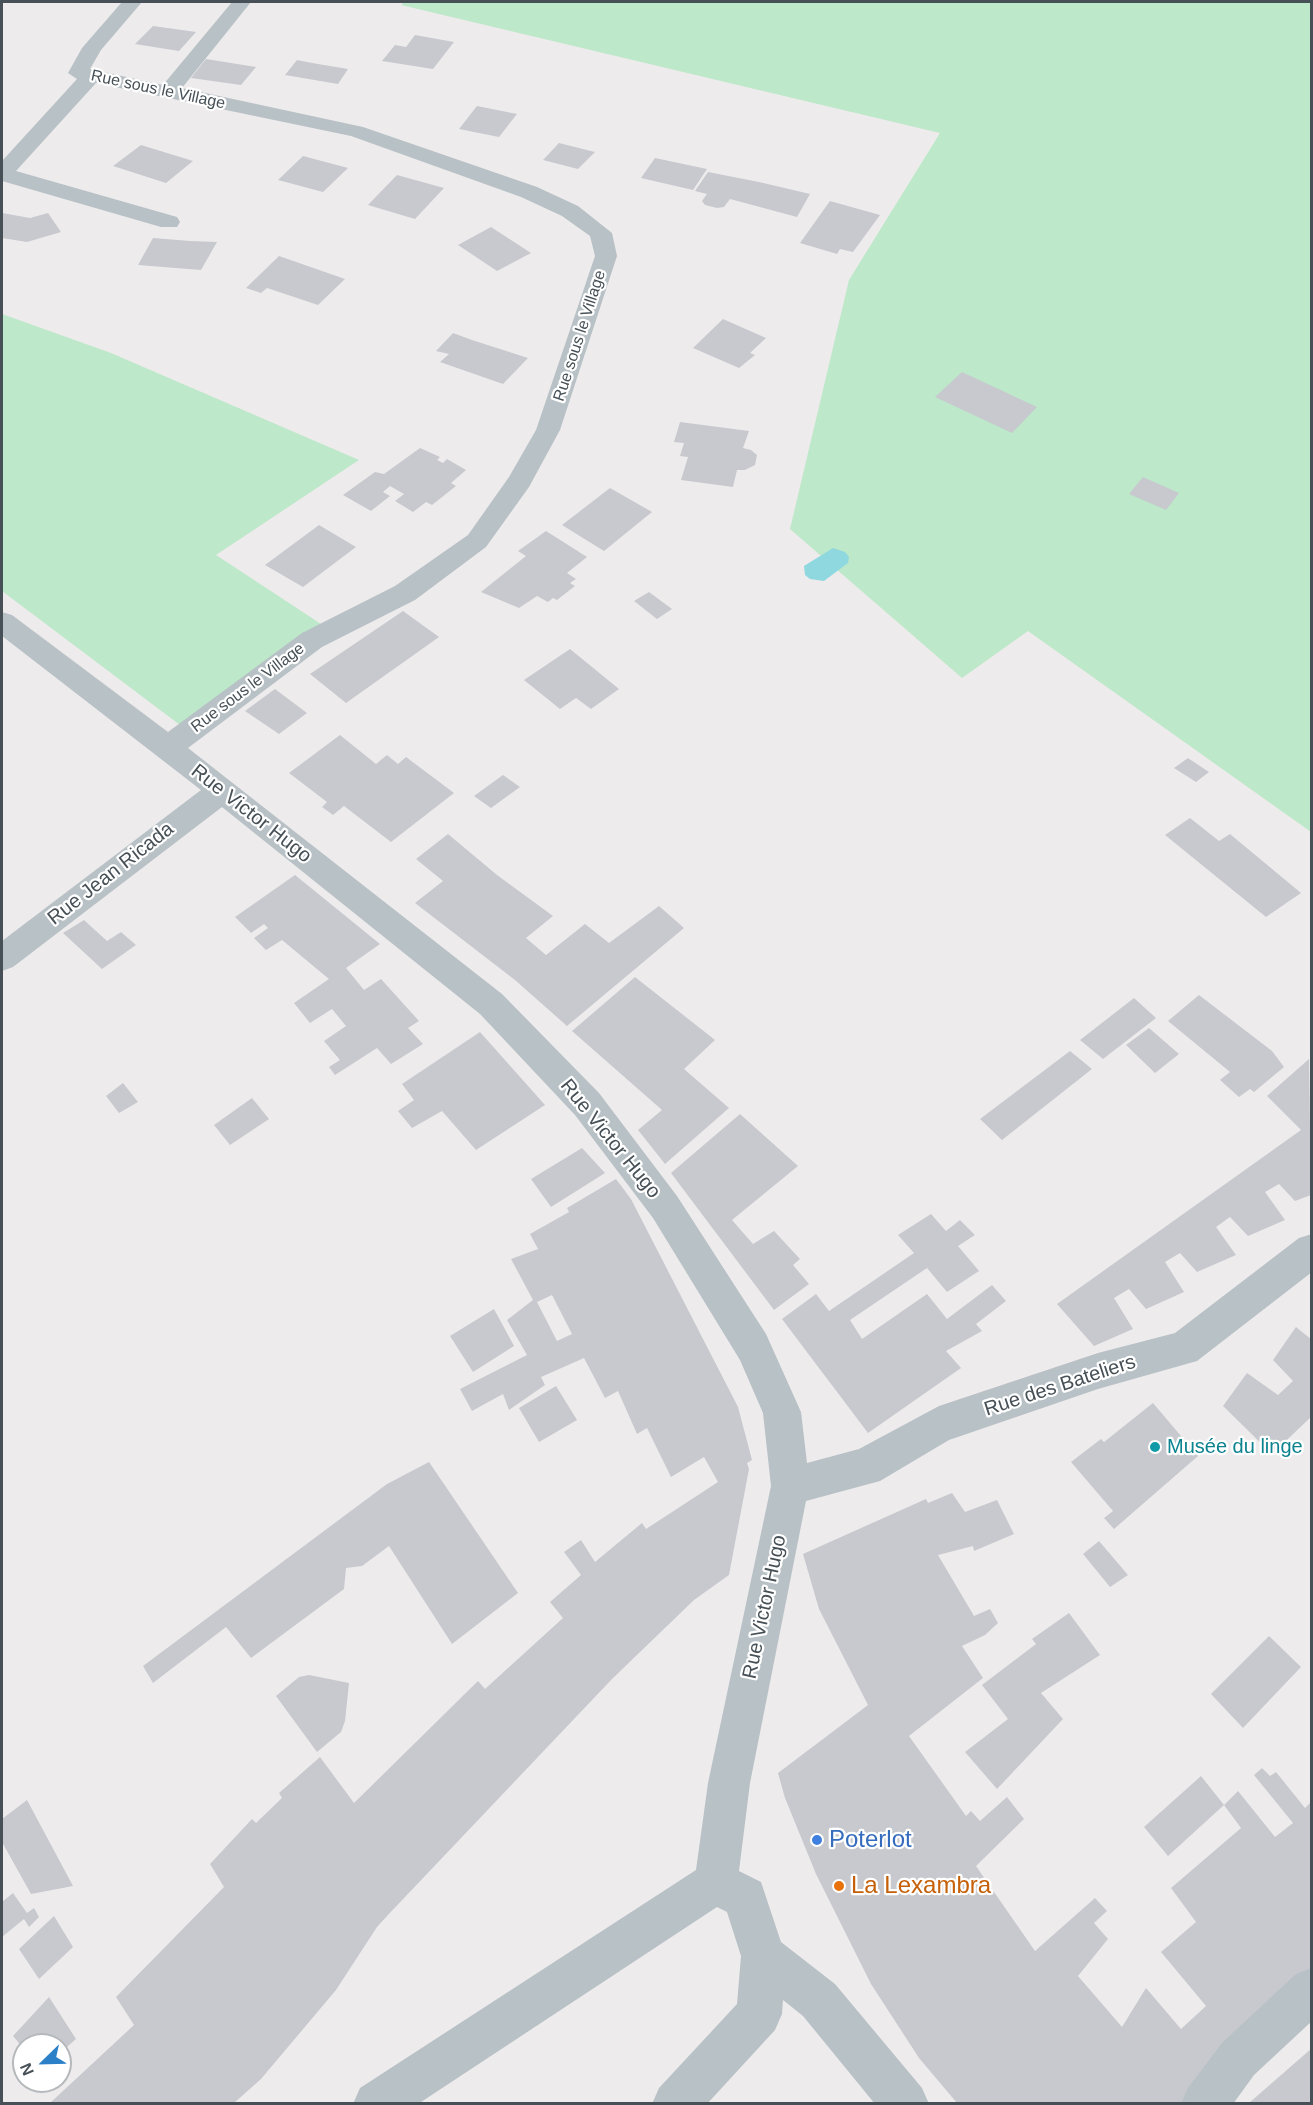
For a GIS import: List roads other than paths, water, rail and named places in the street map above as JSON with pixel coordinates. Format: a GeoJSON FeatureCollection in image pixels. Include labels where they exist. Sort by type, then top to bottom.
{"type":"FeatureCollection","features":[{"type":"Feature","properties":{"kind":"street","name":"Rue sous le Village"},"geometry":{"type":"LineString","coordinates":[[132,2],[92,48],[78,73],[356,131],[530,192],[570,211],[601,233],[606,256],[548,430],[520,481],[477,541],[405,593],[312,640],[167,748]]}},
{"type":"Feature","properties":{"kind":"street"},"geometry":{"type":"LineString","coordinates":[[168,92],[242,2]]}},
{"type":"Feature","properties":{"kind":"street"},"geometry":{"type":"LineString","coordinates":[[92,76],[2,174],[169,222]]}},
{"type":"Feature","properties":{"kind":"street","name":"Rue Victor Hugo"},"geometry":{"type":"LineString","coordinates":[[2,622],[167,748],[491,1004],[587,1104],[665,1207],[753,1347],[782,1412],[790,1486],[729,1783],[716,1882]]}},
{"type":"Feature","properties":{"kind":"street","name":"Rue Jean Ricada"},"geometry":{"type":"LineString","coordinates":[[2,958],[221,791]]}},
{"type":"Feature","properties":{"kind":"street","name":"Rue des Bateliers"},"geometry":{"type":"LineString","coordinates":[[790,1486],[866,1467],[939,1425],[1098,1371],[1184,1348],[1311,1250]]}},
{"type":"Feature","properties":{"kind":"street"},"geometry":{"type":"LineString","coordinates":[[376,2103],[716,1882],[745,1898],[763,1956],[759,2014],[675,2103]]}},
{"type":"Feature","properties":{"kind":"street"},"geometry":{"type":"LineString","coordinates":[[763,1956],[819,2000],[906,2103]]}},
{"type":"Feature","properties":{"kind":"street"},"geometry":{"type":"LineString","coordinates":[[1204,2103],[1238,2059],[1311,1990]]}},
{"type":"Feature","properties":{"kind":"water"},"geometry":{"type":"Polygon","coordinates":[[[833,548],[845,552],[849,557],[848,563],[824,581],[810,579],[805,575],[804,566],[833,548]]]}},
{"type":"Feature","properties":{"kind":"place","name":"Musée du linge"},"geometry":{"type":"Point","coordinates":[1155,1447]}},
{"type":"Feature","properties":{"kind":"place","name":"Poterlot"},"geometry":{"type":"Point","coordinates":[817,1840]}},
{"type":"Feature","properties":{"kind":"place","name":"La Lexambra"},"geometry":{"type":"Point","coordinates":[839,1886]}}]}
